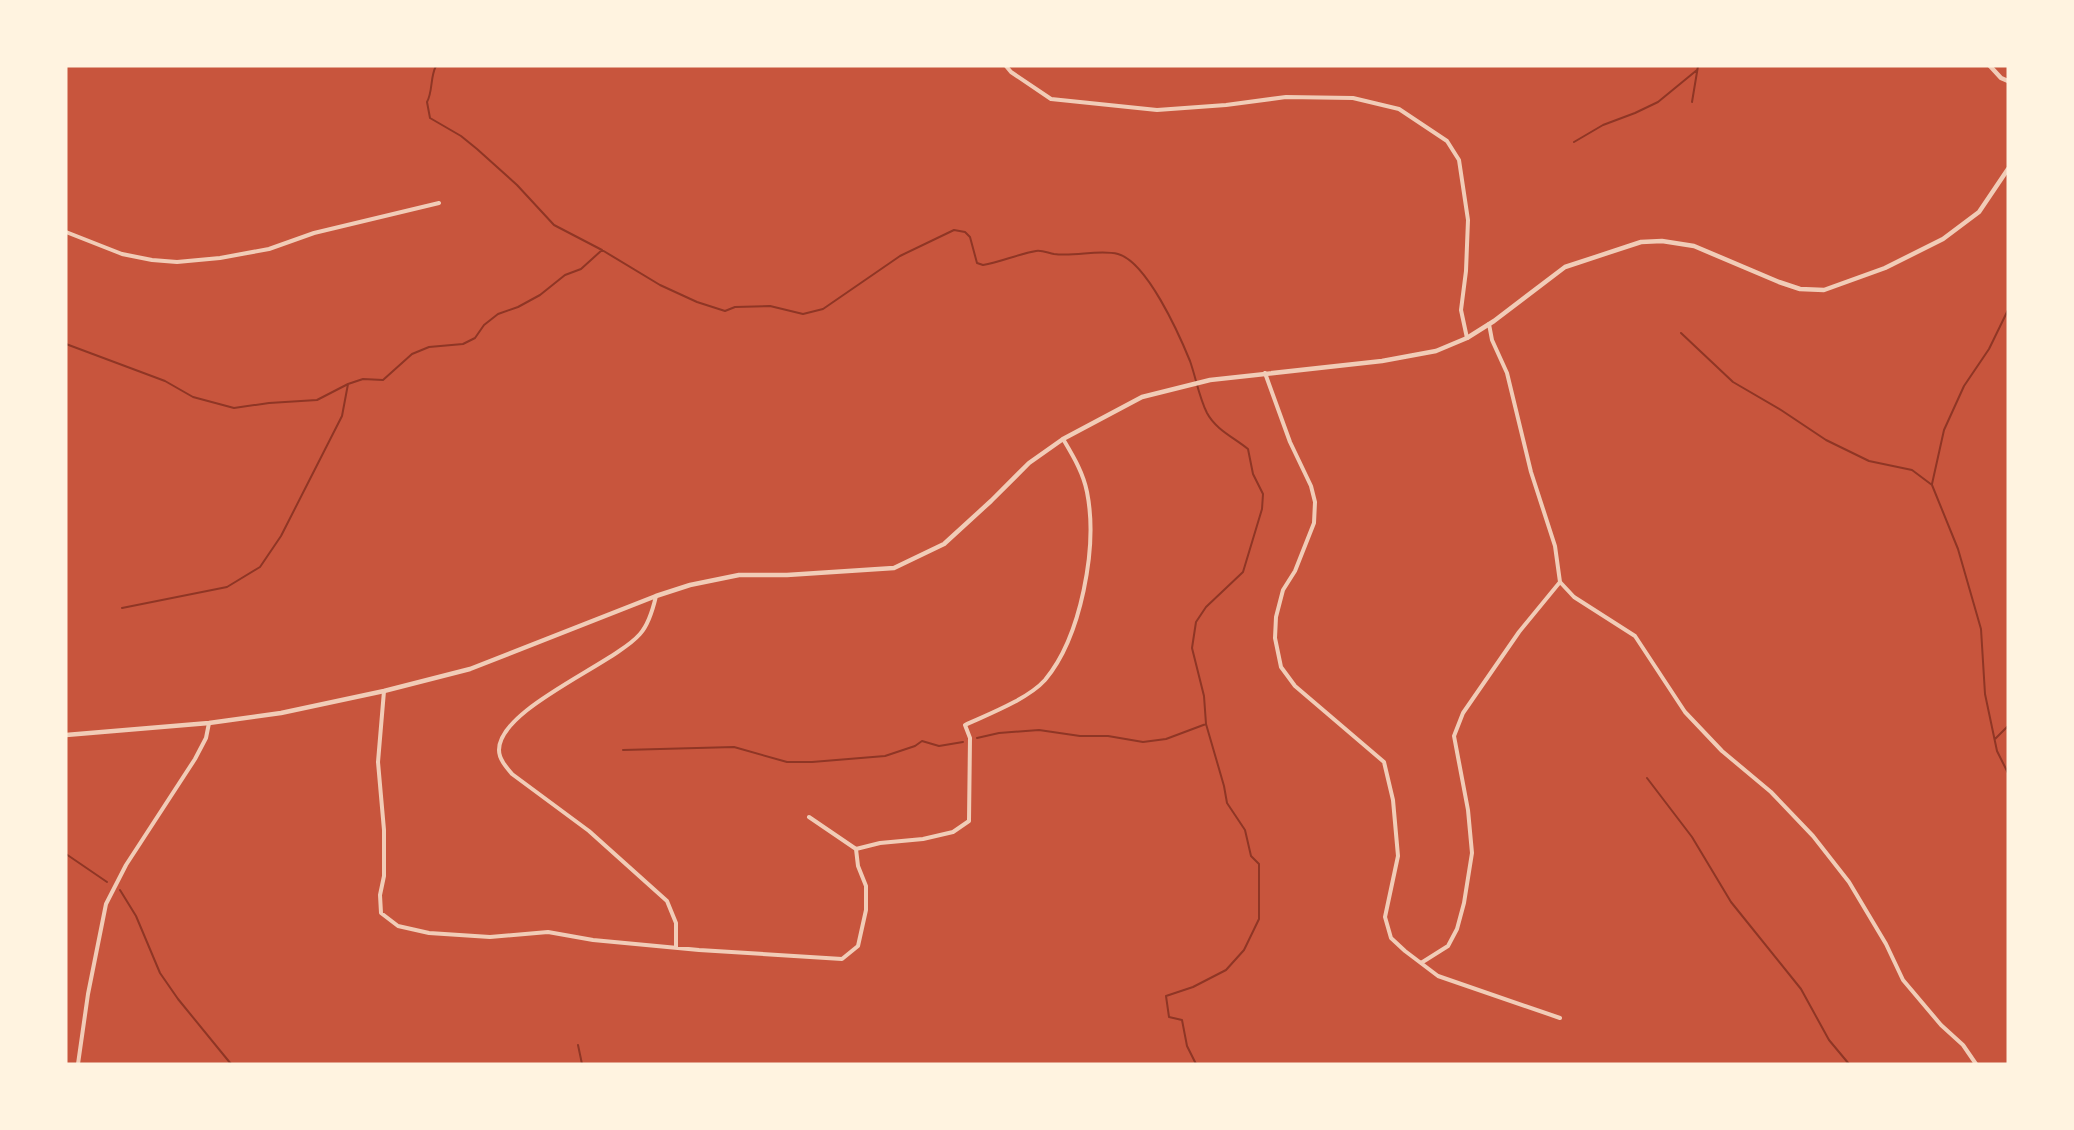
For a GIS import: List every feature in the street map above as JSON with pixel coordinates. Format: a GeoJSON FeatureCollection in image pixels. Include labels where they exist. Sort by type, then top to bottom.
{"type":"FeatureCollection","features":[{"type":"Feature","properties":{"kind":"street"},"geometry":{"type":"LineString","coordinates":[[1006,66],[1011,72],[1051,99],[1157,110],[1226,105],[1286,97],[1353,98],[1399,109],[1447,141],[1459,160],[1468,220],[1466,270],[1461,310],[1467,338]]}},
{"type":"Feature","properties":{"kind":"street"},"geometry":{"type":"LineString","coordinates":[[1990,66],[2001,78],[2008,81]]}},
{"type":"Feature","properties":{"kind":"street"},"geometry":{"type":"LineString","coordinates":[[66,735],[209,723],[281,712],[384,691],[470,669],[656,596],[690,585],[739,575],[787,575],[894,568],[944,544],[1029,463],[1063,439],[1142,397],[1209,380],[1382,361],[1436,351],[1467,338],[1565,267],[1641,242],[1662,241],[1694,246],[1779,282],[1800,289],[1824,290],[1885,268],[1943,240],[1979,212],[2008,169]]}},
{"type":"Feature","properties":{"kind":"street"},"geometry":{"type":"LineString","coordinates":[[66,232],[122,254],[177,262],[220,258],[269,249],[314,233],[439,203]]}},
{"type":"Feature","properties":{"kind":"street"},"geometry":{"type":"LineString","coordinates":[[1488,324],[1492,340],[1507,373],[1531,472],[1555,546],[1560,582],[1574,597],[1635,636],[1685,712],[1722,751],[1771,792],[1814,836],[1849,882],[1886,944],[1903,980],[1941,1025],[1963,1045],[1976,1064]]}},
{"type":"Feature","properties":{"kind":"street"},"geometry":{"type":"LineString","coordinates":[[1265,373],[1290,442],[1311,486],[1315,502],[1314,523],[1295,571],[1283,590],[1276,617],[1275,638],[1281,667],[1295,686],[1384,762],[1393,800],[1398,856],[1385,917],[1391,938],[1438,976],[1560,1018]]}},
{"type":"Feature","properties":{"kind":"street"},"geometry":{"type":"LineString","coordinates":[[809,817],[856,849],[953,832],[969,821],[970,738],[965,725],[1021,698],[1044,681],[1063,650],[1080,609],[1089,571],[1088,493],[1078,462],[1063,439]]}},
{"type":"Feature","properties":{"kind":"street"},"geometry":{"type":"LineString","coordinates":[[1421,963],[1448,946],[1457,929],[1464,903],[1472,853],[1468,810],[1454,736],[1463,713],[1519,632],[1560,582]]}},
{"type":"Feature","properties":{"kind":"street"},"geometry":{"type":"LineString","coordinates":[[656,596],[651,616],[641,633],[626,647],[537,702],[516,720],[502,740],[499,750],[503,764],[512,774],[589,831],[667,901],[676,923],[676,948]]}},
{"type":"Feature","properties":{"kind":"street"},"geometry":{"type":"LineString","coordinates":[[384,691],[378,762],[384,830],[381,913],[398,926],[429,933],[490,937],[548,932],[593,940],[676,948],[842,959],[858,946],[866,910],[866,886],[858,866],[856,849]]}},
{"type":"Feature","properties":{"kind":"street"},"geometry":{"type":"LineString","coordinates":[[78,1064],[88,994],[106,904],[126,865],[195,759],[206,738],[209,723]]}},
{"type":"Feature","properties":{"kind":"waterway"},"geometry":{"type":"LineString","coordinates":[[436,66],[427,102],[430,118],[461,136],[477,149],[517,185],[554,225],[602,250],[660,285],[697,302],[725,311],[735,307],[770,306],[803,314],[823,309],[900,256],[954,230],[965,232],[970,237],[977,263],[983,265],[1036,251],[1062,255],[1111,253],[1129,260],[1151,284],[1185,349],[1207,413],[1220,429],[1248,449],[1253,474],[1263,494],[1262,509],[1243,572],[1206,607],[1196,622],[1192,648],[1204,696],[1206,724],[1227,803],[1245,830],[1251,856],[1259,864],[1259,919],[1244,950],[1226,970],[1193,987],[1166,996],[1169,1017],[1182,1020],[1187,1046],[1196,1064]]}},
{"type":"Feature","properties":{"kind":"waterway"},"geometry":{"type":"LineString","coordinates":[[1692,102],[1698,66]]}},
{"type":"Feature","properties":{"kind":"waterway"},"geometry":{"type":"LineString","coordinates":[[1574,142],[1603,125],[1658,102],[1697,70]]}},
{"type":"Feature","properties":{"kind":"waterway"},"geometry":{"type":"LineString","coordinates":[[66,344],[165,381],[193,397],[234,408],[317,400],[363,379],[383,380],[412,354],[429,347],[463,344],[475,338],[484,325],[498,314],[518,307],[540,295],[565,275],[581,269],[602,250]]}},
{"type":"Feature","properties":{"kind":"waterway"},"geometry":{"type":"LineString","coordinates":[[1932,484],[1944,430],[1964,386],[1989,349],[2008,310]]}},
{"type":"Feature","properties":{"kind":"waterway"},"geometry":{"type":"LineString","coordinates":[[1681,333],[1733,382],[1826,440],[1869,461],[1912,470],[1932,485],[1958,549],[1981,629],[1985,694],[1997,751],[2008,773]]}},
{"type":"Feature","properties":{"kind":"waterway"},"geometry":{"type":"LineString","coordinates":[[122,608],[227,587],[260,567],[281,536],[342,416],[348,384]]}},
{"type":"Feature","properties":{"kind":"waterway"},"geometry":{"type":"LineString","coordinates":[[977,738],[999,733],[1039,730],[1080,736],[1108,736],[1143,742],[1166,739],[1206,724]]}},
{"type":"Feature","properties":{"kind":"waterway"},"geometry":{"type":"LineString","coordinates":[[1995,739],[2008,726]]}},
{"type":"Feature","properties":{"kind":"waterway"},"geometry":{"type":"LineString","coordinates":[[623,750],[734,747],[787,762],[812,762],[885,756],[915,746],[922,741],[939,746],[963,742]]}},
{"type":"Feature","properties":{"kind":"waterway"},"geometry":{"type":"LineString","coordinates":[[1647,778],[1692,837],[1731,902],[1801,989],[1829,1040],[1849,1064]]}},
{"type":"Feature","properties":{"kind":"waterway"},"geometry":{"type":"LineString","coordinates":[[66,854],[107,882]]}},
{"type":"Feature","properties":{"kind":"waterway"},"geometry":{"type":"LineString","coordinates":[[120,890],[136,916],[160,973],[178,999],[231,1064]]}},
{"type":"Feature","properties":{"kind":"waterway"},"geometry":{"type":"LineString","coordinates":[[578,1045],[582,1064]]}}]}
